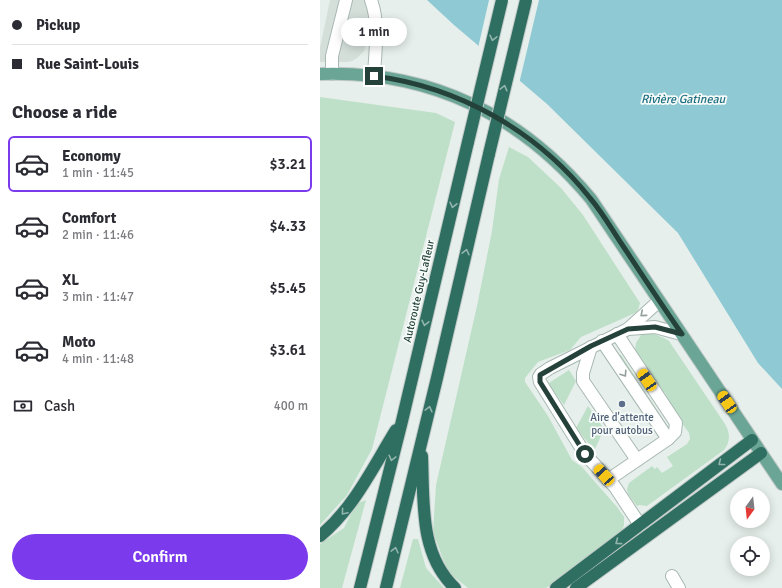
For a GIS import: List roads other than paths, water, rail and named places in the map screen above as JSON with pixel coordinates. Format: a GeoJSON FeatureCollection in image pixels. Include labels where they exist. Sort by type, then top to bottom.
{"type":"FeatureCollection","features":[{"type":"Feature","properties":{"kind":"highway","name":"Autoroute Guy-Lafleur"},"geometry":{"type":"LineString","coordinates":[[360,588],[402,421],[502,0]]}},
{"type":"Feature","properties":{"kind":"highway"},"geometry":{"type":"LineString","coordinates":[[386,588],[526,0]]}},
{"type":"Feature","properties":{"kind":"highway"},"geometry":{"type":"LineString","coordinates":[[320,536],[349,506],[402,421]]}},
{"type":"Feature","properties":{"kind":"highway"},"geometry":{"type":"LineString","coordinates":[[422,440],[424,514],[429,543],[437,566],[446,579],[455,588]]}},
{"type":"Feature","properties":{"kind":"highway"},"geometry":{"type":"LineString","coordinates":[[556,588],[752,440]]}},
{"type":"Feature","properties":{"kind":"highway"},"geometry":{"type":"LineString","coordinates":[[576,588],[761,453]]}},
{"type":"Feature","properties":{"kind":"main road"},"geometry":{"type":"LineString","coordinates":[[326,74],[374,76],[414,83],[462,99],[504,122],[534,142],[569,174],[591,199],[782,484]]}},
{"type":"Feature","properties":{"kind":"street"},"geometry":{"type":"LineString","coordinates":[[326,74],[346,0]]}},
{"type":"Feature","properties":{"kind":"street"},"geometry":{"type":"LineString","coordinates":[[371,0],[375,10],[377,23],[374,76]]}},
{"type":"Feature","properties":{"kind":"street"},"geometry":{"type":"LineString","coordinates":[[640,525],[624,500],[585,454],[539,380],[541,374],[622,331],[659,301]]}},
{"type":"Feature","properties":{"kind":"street"},"geometry":{"type":"LineString","coordinates":[[622,331],[655,327],[682,334]]}},
{"type":"Feature","properties":{"kind":"street"},"geometry":{"type":"LineString","coordinates":[[608,480],[668,439],[675,432],[676,423],[622,331]]}},
{"type":"Feature","properties":{"kind":"street"},"geometry":{"type":"LineString","coordinates":[[597,344],[668,439]]}},
{"type":"Feature","properties":{"kind":"street"},"geometry":{"type":"LineString","coordinates":[[597,344],[583,374],[583,381],[637,460]]}},
{"type":"Feature","properties":{"kind":"street"},"geometry":{"type":"LineString","coordinates":[[672,576],[679,588]]}},
{"type":"Feature","properties":{"kind":"water","name":"Rivière Gatineau"},"geometry":{"type":"Polygon","coordinates":[[[427,0],[782,0],[782,389],[758,363],[678,233],[547,104],[454,25],[427,0]]]}},
{"type":"Feature","properties":{"kind":"place","name":"Aire d'attente pour autobus"},"geometry":{"type":"Point","coordinates":[622,404]}}]}
